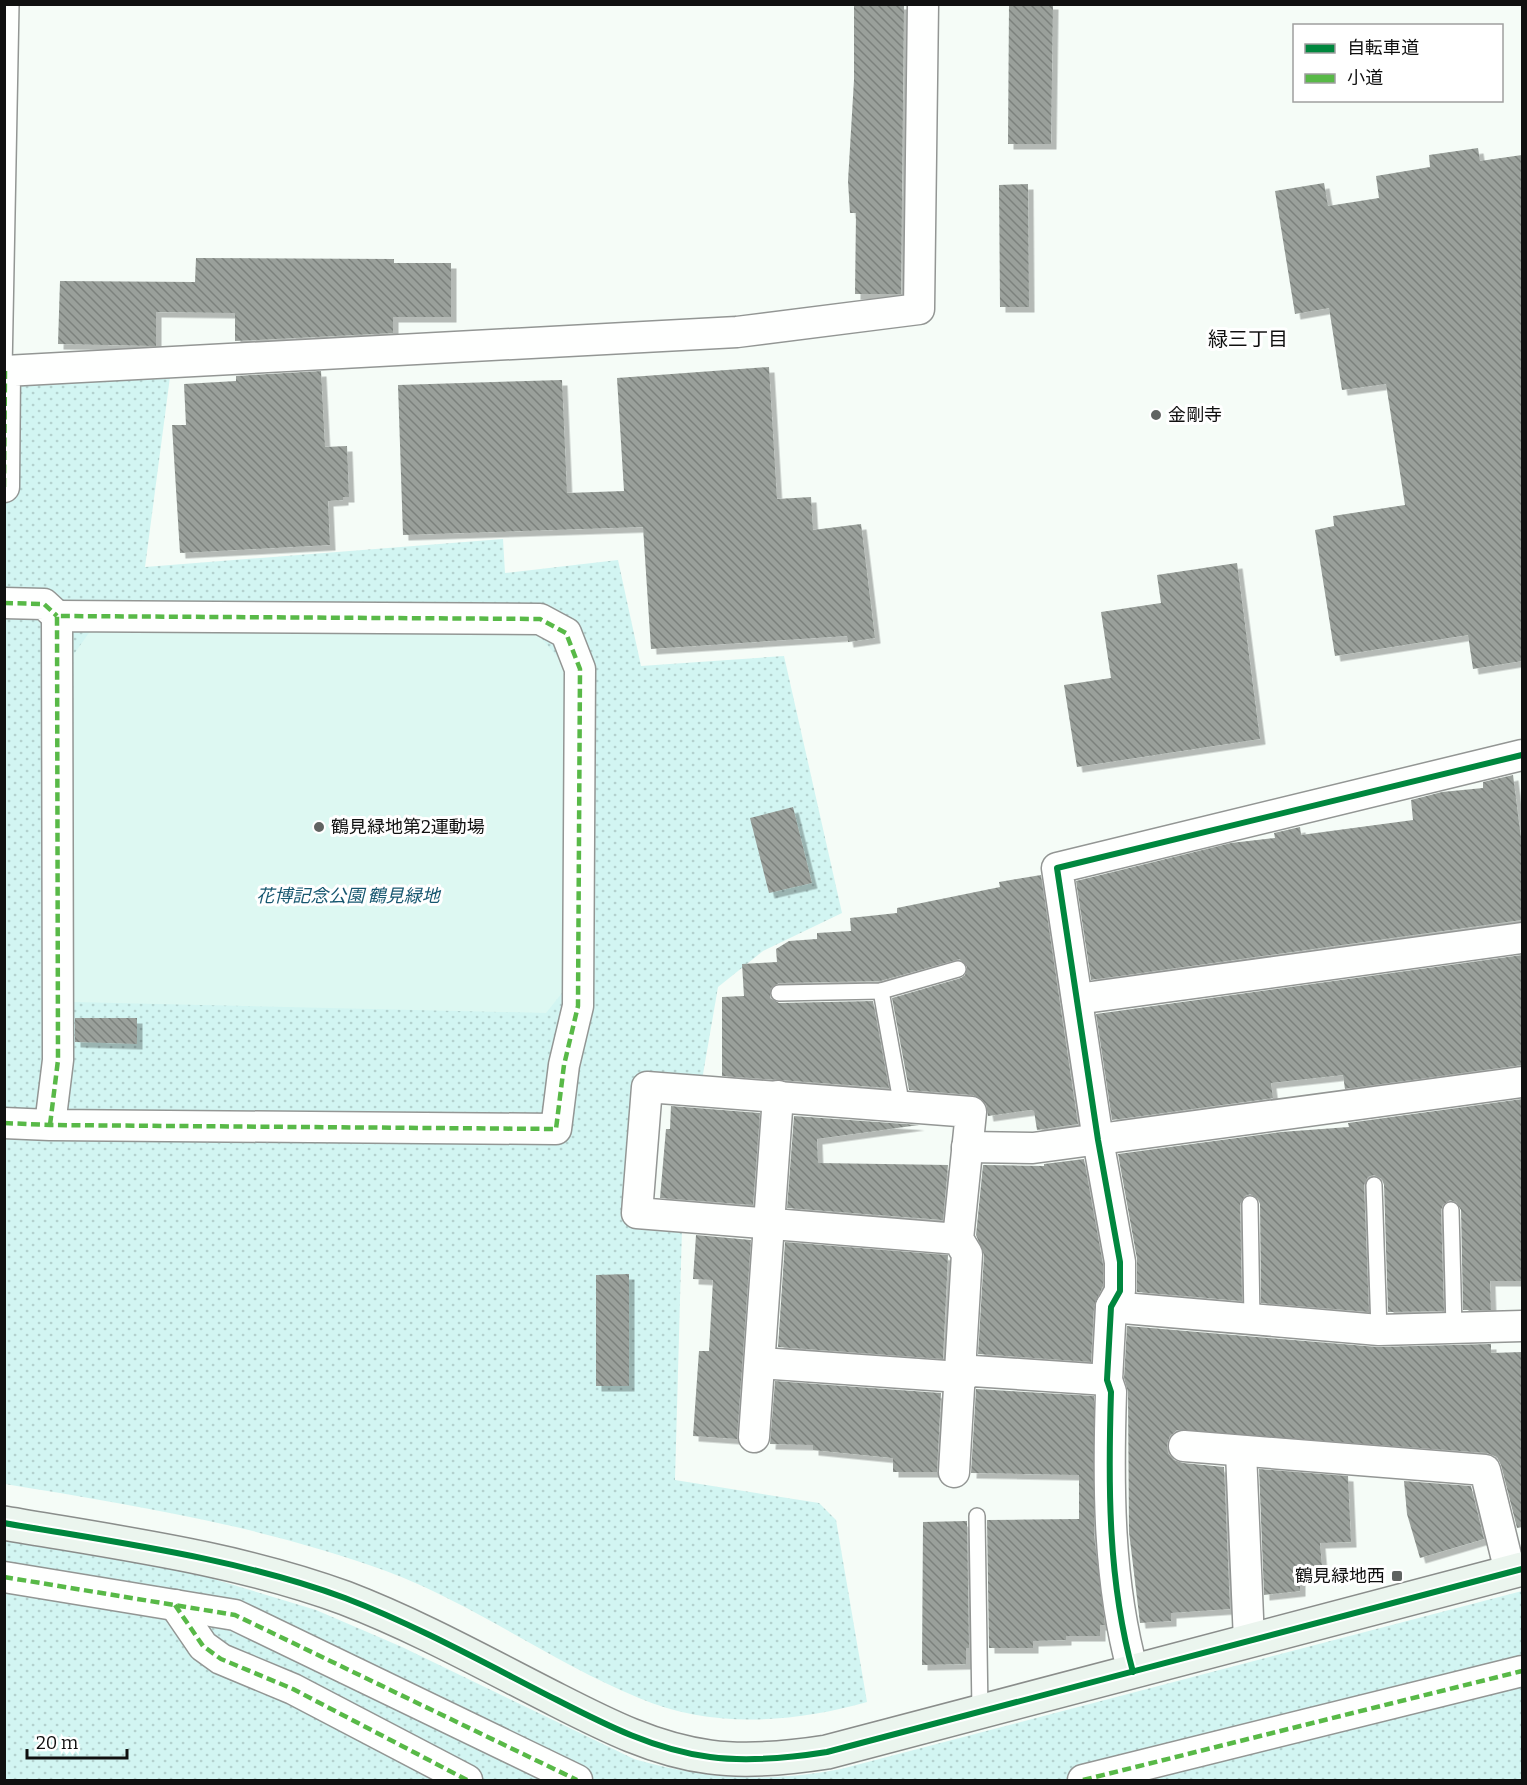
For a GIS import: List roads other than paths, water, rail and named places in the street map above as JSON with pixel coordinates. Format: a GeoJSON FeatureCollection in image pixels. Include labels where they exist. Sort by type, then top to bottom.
{"type":"FeatureCollection","features":[{"type":"Feature","properties":{"kind":"street"},"geometry":{"type":"LineString","coordinates":[[4,487],[5,371],[737,332],[919,309],[923,4]]}},
{"type":"Feature","properties":{"kind":"street"},"geometry":{"type":"LineString","coordinates":[[4,603],[44,604],[57,616],[540,619],[566,633],[580,669],[578,1006],[564,1065],[556,1129],[4,1123]]}},
{"type":"Feature","properties":{"kind":"street"},"geometry":{"type":"LineString","coordinates":[[50,1125],[58,1060],[57,616]]}},
{"type":"Feature","properties":{"kind":"street"},"geometry":{"type":"LineString","coordinates":[[1133,1672],[1122,1631],[1112,1544],[1111,1392],[1107,1380],[1111,1307],[1120,1291],[1120,1262],[1098,1140],[1057,868],[1522,759]]}},
{"type":"Feature","properties":{"kind":"street"},"geometry":{"type":"LineString","coordinates":[[1077,999],[1522,938]]}},
{"type":"Feature","properties":{"kind":"street"},"geometry":{"type":"LineString","coordinates":[[967,1147],[1033,1148],[1522,1082]]}},
{"type":"Feature","properties":{"kind":"street"},"geometry":{"type":"LineString","coordinates":[[954,1472],[968,1254],[958,1239],[971,1112],[647,1087],[637,1213],[767,1226],[958,1239]]}},
{"type":"Feature","properties":{"kind":"street"},"geometry":{"type":"LineString","coordinates":[[754,1437],[767,1226],[778,1096]]}},
{"type":"Feature","properties":{"kind":"street"},"geometry":{"type":"LineString","coordinates":[[1111,1307],[1378,1330],[1522,1326]]}},
{"type":"Feature","properties":{"kind":"street"},"geometry":{"type":"LineString","coordinates":[[760,1363],[960,1377],[973,1371],[1107,1380]]}},
{"type":"Feature","properties":{"kind":"street"},"geometry":{"type":"LineString","coordinates":[[4,1523],[198,1557],[321,1590],[417,1630],[613,1728],[679,1751],[732,1758],[800,1756],[827,1752],[1516,1570],[1485,1470],[1184,1446]]}},
{"type":"Feature","properties":{"kind":"street"},"geometry":{"type":"LineString","coordinates":[[1241,1452],[1249,1641]]}},
{"type":"Feature","properties":{"kind":"street"},"geometry":{"type":"LineString","coordinates":[[4,1577],[235,1615],[577,1780]]}},
{"type":"Feature","properties":{"kind":"street"},"geometry":{"type":"LineString","coordinates":[[175,1605],[203,1646],[221,1659],[293,1689],[467,1780]]}},
{"type":"Feature","properties":{"kind":"street"},"geometry":{"type":"LineString","coordinates":[[1083,1780],[1522,1671]]}},
{"type":"Feature","properties":{"kind":"lane"},"geometry":{"type":"LineString","coordinates":[[5,371],[11,4]]}},
{"type":"Feature","properties":{"kind":"lane"},"geometry":{"type":"LineString","coordinates":[[779,993],[881,991],[958,969]]}},
{"type":"Feature","properties":{"kind":"lane"},"geometry":{"type":"LineString","coordinates":[[881,991],[902,1107]]}},
{"type":"Feature","properties":{"kind":"lane"},"geometry":{"type":"LineString","coordinates":[[1374,1185],[1378,1330]]}},
{"type":"Feature","properties":{"kind":"lane"},"geometry":{"type":"LineString","coordinates":[[1250,1204],[1252,1319]]}},
{"type":"Feature","properties":{"kind":"lane"},"geometry":{"type":"LineString","coordinates":[[1451,1210],[1454,1328]]}},
{"type":"Feature","properties":{"kind":"lane"},"geometry":{"type":"LineString","coordinates":[[976,1516],[981,1712]]}},
{"type":"Feature","properties":{"kind":"place","name":"金剛寺"},"geometry":{"type":"Point","coordinates":[1156,415]}},
{"type":"Feature","properties":{"kind":"place","name":"鶴見緑地第2運動場"},"geometry":{"type":"Point","coordinates":[319,827]}},
{"type":"Feature","properties":{"kind":"place","name":"鶴見緑地西"},"geometry":{"type":"Point","coordinates":[1397,1576]}},
{"type":"Feature","properties":{"kind":"district","name":"緑三丁目"},"geometry":{"type":"Point","coordinates":[1248,339]}},
{"type":"Feature","properties":{"kind":"park label","name":"花博記念公園 鶴見緑地"},"geometry":{"type":"Point","coordinates":[348,896]}}]}
